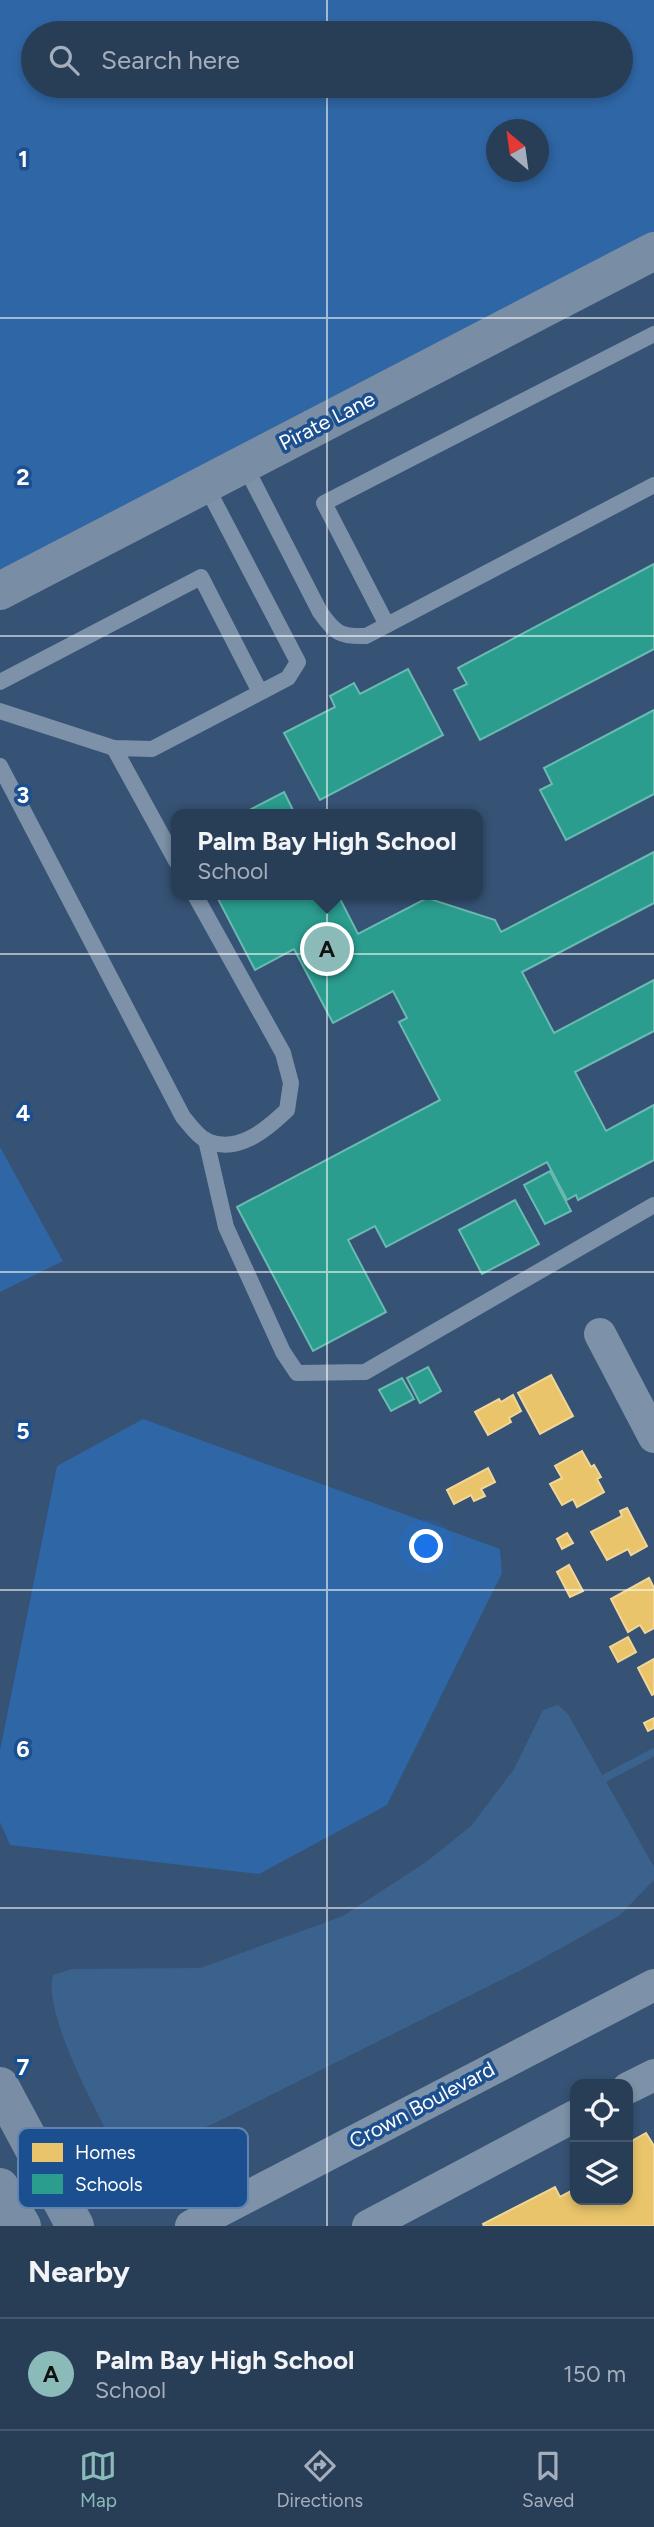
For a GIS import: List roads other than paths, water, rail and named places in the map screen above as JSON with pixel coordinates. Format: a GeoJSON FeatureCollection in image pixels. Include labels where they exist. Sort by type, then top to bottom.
{"type":"FeatureCollection","features":[{"type":"Feature","properties":{"kind":"street","name":"Pirate Lane"},"geometry":{"type":"LineString","coordinates":[[0,591],[654,250]]}},
{"type":"Feature","properties":{"kind":"street"},"geometry":{"type":"LineString","coordinates":[[600,1334],[654,1437]]}},
{"type":"Feature","properties":{"kind":"street","name":"Crown Boulevard"},"geometry":{"type":"LineString","coordinates":[[248,2196],[654,1984]]}},
{"type":"Feature","properties":{"kind":"street"},"geometry":{"type":"LineString","coordinates":[[633,2085],[654,2074]]}},
{"type":"Feature","properties":{"kind":"street"},"geometry":{"type":"LineString","coordinates":[[0,2086],[22,2128]]}},
{"type":"Feature","properties":{"kind":"street"},"geometry":{"type":"LineString","coordinates":[[368,2226],[570,2119]]}},
{"type":"Feature","properties":{"kind":"street"},"geometry":{"type":"LineString","coordinates":[[0,2187],[22,2226]]}},
{"type":"Feature","properties":{"kind":"street"},"geometry":{"type":"LineString","coordinates":[[65,2208],[75,2226]]}},
{"type":"Feature","properties":{"kind":"street","name":"Crown Boulevard"},"geometry":{"type":"LineString","coordinates":[[191,2226],[225,2208]]}},
{"type":"Feature","properties":{"kind":"lane"},"geometry":{"type":"LineString","coordinates":[[387,625],[324,503],[654,334]]}},
{"type":"Feature","properties":{"kind":"lane"},"geometry":{"type":"LineString","coordinates":[[244,464],[320,612],[332,629],[346,637],[366,636],[654,485]]}},
{"type":"Feature","properties":{"kind":"lane"},"geometry":{"type":"LineString","coordinates":[[0,711],[114,748],[152,749],[288,678],[298,662],[205,484]]}},
{"type":"Feature","properties":{"kind":"lane"},"geometry":{"type":"LineString","coordinates":[[0,682],[201,577],[260,692]]}},
{"type":"Feature","properties":{"kind":"lane"},"geometry":{"type":"LineString","coordinates":[[114,748],[171,850]]}},
{"type":"Feature","properties":{"kind":"lane"},"geometry":{"type":"LineString","coordinates":[[0,766],[183,1117],[206,1140],[226,1227],[284,1352],[297,1373],[365,1372],[654,1205]]}},
{"type":"Feature","properties":{"kind":"lane"},"geometry":{"type":"LineString","coordinates":[[198,900],[284,1053],[290,1083],[287,1110],[262,1133],[233,1144],[206,1140]]}},
{"type":"Feature","properties":{"kind":"waterway"},"geometry":{"type":"LineString","coordinates":[[605,1778],[654,1752]]}},
{"type":"Feature","properties":{"kind":"place","name":"Palm Bay High School"},"geometry":{"type":"Point","coordinates":[327,949]}}]}
